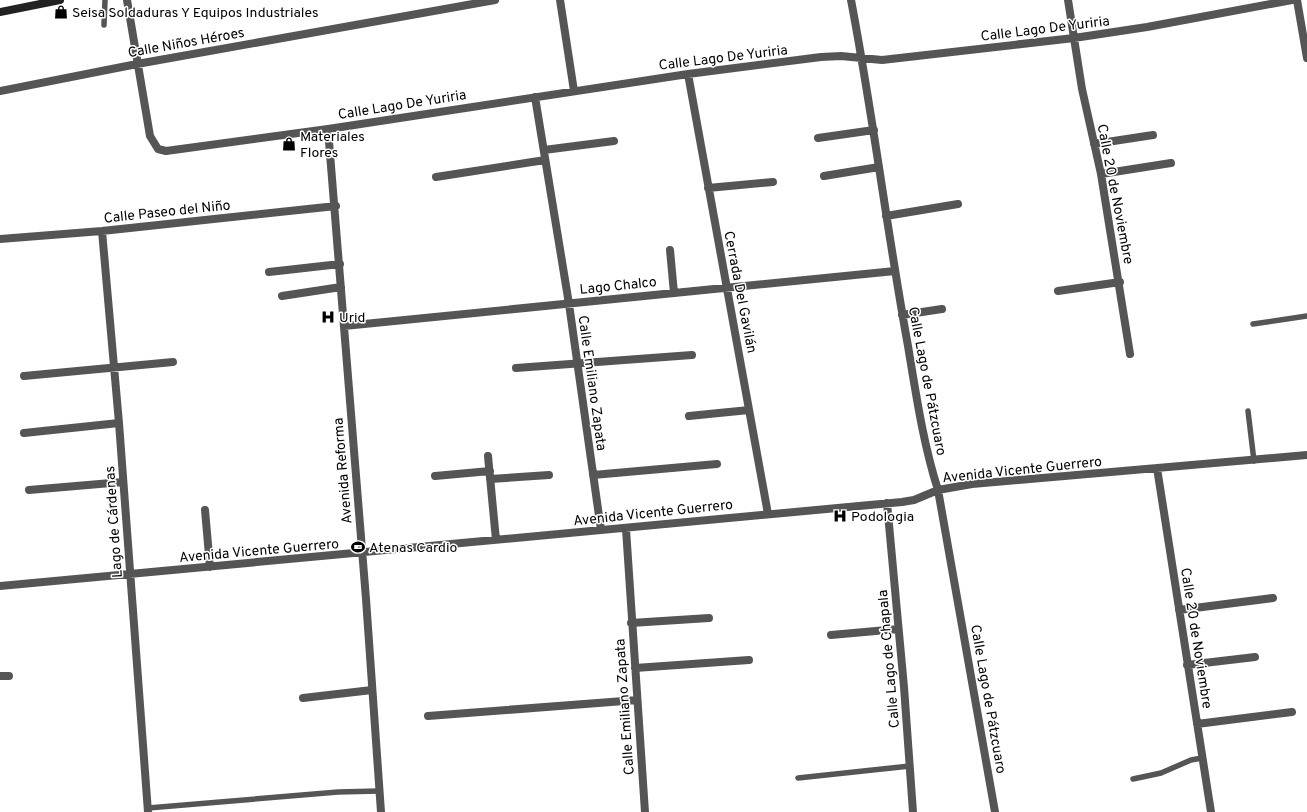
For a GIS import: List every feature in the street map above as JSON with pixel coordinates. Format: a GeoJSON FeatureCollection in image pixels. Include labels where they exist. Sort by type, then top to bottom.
{"type":"FeatureCollection","features":[{"type":"Feature","properties":{"kind":"main road"},"geometry":{"type":"LineString","coordinates":[[0,12],[60,0]]}},
{"type":"Feature","properties":{"kind":"street"},"geometry":{"type":"LineString","coordinates":[[127,0],[137,64]]}},
{"type":"Feature","properties":{"kind":"street","name":"Calle Niños Héroes"},"geometry":{"type":"LineString","coordinates":[[0,91],[137,64],[495,0]]}},
{"type":"Feature","properties":{"kind":"street"},"geometry":{"type":"LineString","coordinates":[[560,0],[574,91]]}},
{"type":"Feature","properties":{"kind":"street","name":"Calle Lago de Pátzcuaro"},"geometry":{"type":"LineString","coordinates":[[851,0],[863,59],[902,315],[925,442],[938,490],[995,812]]}},
{"type":"Feature","properties":{"kind":"street","name":"Calle 20 de Noviembre"},"geometry":{"type":"LineString","coordinates":[[1068,0],[1082,89],[1101,174],[1120,282],[1130,354]]}},
{"type":"Feature","properties":{"kind":"street","name":"Calle Lago De Yuriria"},"geometry":{"type":"LineString","coordinates":[[137,64],[150,136],[158,149],[176,150],[688,74],[821,57],[841,56],[882,60],[1074,38],[1147,27],[1292,0]]}},
{"type":"Feature","properties":{"kind":"street"},"geometry":{"type":"LineString","coordinates":[[1297,0],[1307,58]]}},
{"type":"Feature","properties":{"kind":"street","name":"Cerrada Del Gavilán"},"geometry":{"type":"LineString","coordinates":[[688,74],[768,514]]}},
{"type":"Feature","properties":{"kind":"street","name":"Calle Emiliano Zapata"},"geometry":{"type":"LineString","coordinates":[[535,97],[569,304],[601,530]]}},
{"type":"Feature","properties":{"kind":"street","name":"Avenida Reforma"},"geometry":{"type":"LineString","coordinates":[[328,128],[336,206],[381,812]]}},
{"type":"Feature","properties":{"kind":"street"},"geometry":{"type":"LineString","coordinates":[[818,138],[874,130]]}},
{"type":"Feature","properties":{"kind":"street"},"geometry":{"type":"LineString","coordinates":[[1094,144],[1153,135]]}},
{"type":"Feature","properties":{"kind":"street"},"geometry":{"type":"LineString","coordinates":[[544,150],[614,140]]}},
{"type":"Feature","properties":{"kind":"street"},"geometry":{"type":"LineString","coordinates":[[436,177],[545,160]]}},
{"type":"Feature","properties":{"kind":"street"},"geometry":{"type":"LineString","coordinates":[[1101,174],[1171,163]]}},
{"type":"Feature","properties":{"kind":"street"},"geometry":{"type":"LineString","coordinates":[[824,176],[879,167]]}},
{"type":"Feature","properties":{"kind":"street"},"geometry":{"type":"LineString","coordinates":[[708,188],[773,182]]}},
{"type":"Feature","properties":{"kind":"street"},"geometry":{"type":"LineString","coordinates":[[886,216],[958,204]]}},
{"type":"Feature","properties":{"kind":"street","name":"Calle Paseo del Niño"},"geometry":{"type":"LineString","coordinates":[[0,239],[102,231],[336,206]]}},
{"type":"Feature","properties":{"kind":"street","name":"Lago de Cárdenas"},"geometry":{"type":"LineString","coordinates":[[102,231],[115,368],[148,810]]}},
{"type":"Feature","properties":{"kind":"street"},"geometry":{"type":"LineString","coordinates":[[670,250],[674,293]]}},
{"type":"Feature","properties":{"kind":"street"},"geometry":{"type":"LineString","coordinates":[[269,272],[340,264]]}},
{"type":"Feature","properties":{"kind":"street","name":"Lago Chalco"},"geometry":{"type":"LineString","coordinates":[[344,326],[895,271]]}},
{"type":"Feature","properties":{"kind":"street"},"geometry":{"type":"LineString","coordinates":[[1058,291],[1120,282]]}},
{"type":"Feature","properties":{"kind":"street"},"geometry":{"type":"LineString","coordinates":[[282,296],[341,287]]}},
{"type":"Feature","properties":{"kind":"street"},"geometry":{"type":"LineString","coordinates":[[902,315],[942,308]]}},
{"type":"Feature","properties":{"kind":"street"},"geometry":{"type":"LineString","coordinates":[[516,368],[692,355]]}},
{"type":"Feature","properties":{"kind":"street"},"geometry":{"type":"LineString","coordinates":[[24,376],[173,362]]}},
{"type":"Feature","properties":{"kind":"street"},"geometry":{"type":"LineString","coordinates":[[689,416],[749,410]]}},
{"type":"Feature","properties":{"kind":"street"},"geometry":{"type":"LineString","coordinates":[[24,433],[119,423]]}},
{"type":"Feature","properties":{"kind":"street","name":"Avenida Vicente Guerrero"},"geometry":{"type":"LineString","coordinates":[[0,586],[601,530],[626,529],[887,503],[914,500],[938,490],[972,484],[1307,455]]}},
{"type":"Feature","properties":{"kind":"street"},"geometry":{"type":"LineString","coordinates":[[488,456],[496,540]]}},
{"type":"Feature","properties":{"kind":"street"},"geometry":{"type":"LineString","coordinates":[[593,474],[717,464]]}},
{"type":"Feature","properties":{"kind":"street","name":"Calle 20 de Noviembre"},"geometry":{"type":"LineString","coordinates":[[1157,468],[1211,812]]}},
{"type":"Feature","properties":{"kind":"street"},"geometry":{"type":"LineString","coordinates":[[435,476],[548,475]]}},
{"type":"Feature","properties":{"kind":"street"},"geometry":{"type":"LineString","coordinates":[[29,490],[123,482]]}},
{"type":"Feature","properties":{"kind":"street","name":"Calle Lago de Chapala"},"geometry":{"type":"LineString","coordinates":[[887,503],[913,812]]}},
{"type":"Feature","properties":{"kind":"street"},"geometry":{"type":"LineString","coordinates":[[205,510],[210,567]]}},
{"type":"Feature","properties":{"kind":"street","name":"Calle Emiliano Zapata"},"geometry":{"type":"LineString","coordinates":[[626,529],[634,668],[645,812]]}},
{"type":"Feature","properties":{"kind":"street"},"geometry":{"type":"LineString","coordinates":[[1179,610],[1273,598]]}},
{"type":"Feature","properties":{"kind":"street"},"geometry":{"type":"LineString","coordinates":[[631,623],[709,618]]}},
{"type":"Feature","properties":{"kind":"street"},"geometry":{"type":"LineString","coordinates":[[831,635],[898,629]]}},
{"type":"Feature","properties":{"kind":"street"},"geometry":{"type":"LineString","coordinates":[[1187,665],[1255,657]]}},
{"type":"Feature","properties":{"kind":"street"},"geometry":{"type":"LineString","coordinates":[[634,668],[749,660]]}},
{"type":"Feature","properties":{"kind":"street"},"geometry":{"type":"LineString","coordinates":[[0,676],[9,676]]}},
{"type":"Feature","properties":{"kind":"street"},"geometry":{"type":"LineString","coordinates":[[302,698],[372,690]]}},
{"type":"Feature","properties":{"kind":"street"},"geometry":{"type":"LineString","coordinates":[[428,716],[637,700]]}},
{"type":"Feature","properties":{"kind":"street"},"geometry":{"type":"LineString","coordinates":[[1197,724],[1292,712]]}},
{"type":"Feature","properties":{"kind":"lane"},"geometry":{"type":"LineString","coordinates":[[104,25],[105,0]]}},
{"type":"Feature","properties":{"kind":"lane"},"geometry":{"type":"LineString","coordinates":[[1253,324],[1307,316]]}},
{"type":"Feature","properties":{"kind":"lane"},"geometry":{"type":"LineString","coordinates":[[1248,411],[1254,460]]}},
{"type":"Feature","properties":{"kind":"lane"},"geometry":{"type":"LineString","coordinates":[[1133,779],[1161,773],[1191,760],[1202,758]]}},
{"type":"Feature","properties":{"kind":"lane"},"geometry":{"type":"LineString","coordinates":[[798,778],[910,766]]}},
{"type":"Feature","properties":{"kind":"lane"},"geometry":{"type":"LineString","coordinates":[[148,810],[338,792],[379,791]]}},
{"type":"Feature","properties":{"kind":"place","name":"Seisa Soldaduras Y Equipos Industriales"},"geometry":{"type":"Point","coordinates":[61,12]}},
{"type":"Feature","properties":{"kind":"place","name":"Materiales Flores"},"geometry":{"type":"Point","coordinates":[289,144]}},
{"type":"Feature","properties":{"kind":"place","name":"Urid"},"geometry":{"type":"Point","coordinates":[328,317]}},
{"type":"Feature","properties":{"kind":"place","name":"Podologia"},"geometry":{"type":"Point","coordinates":[840,516]}},
{"type":"Feature","properties":{"kind":"place","name":"Atenas Cardio"},"geometry":{"type":"Point","coordinates":[358,547]}}]}
